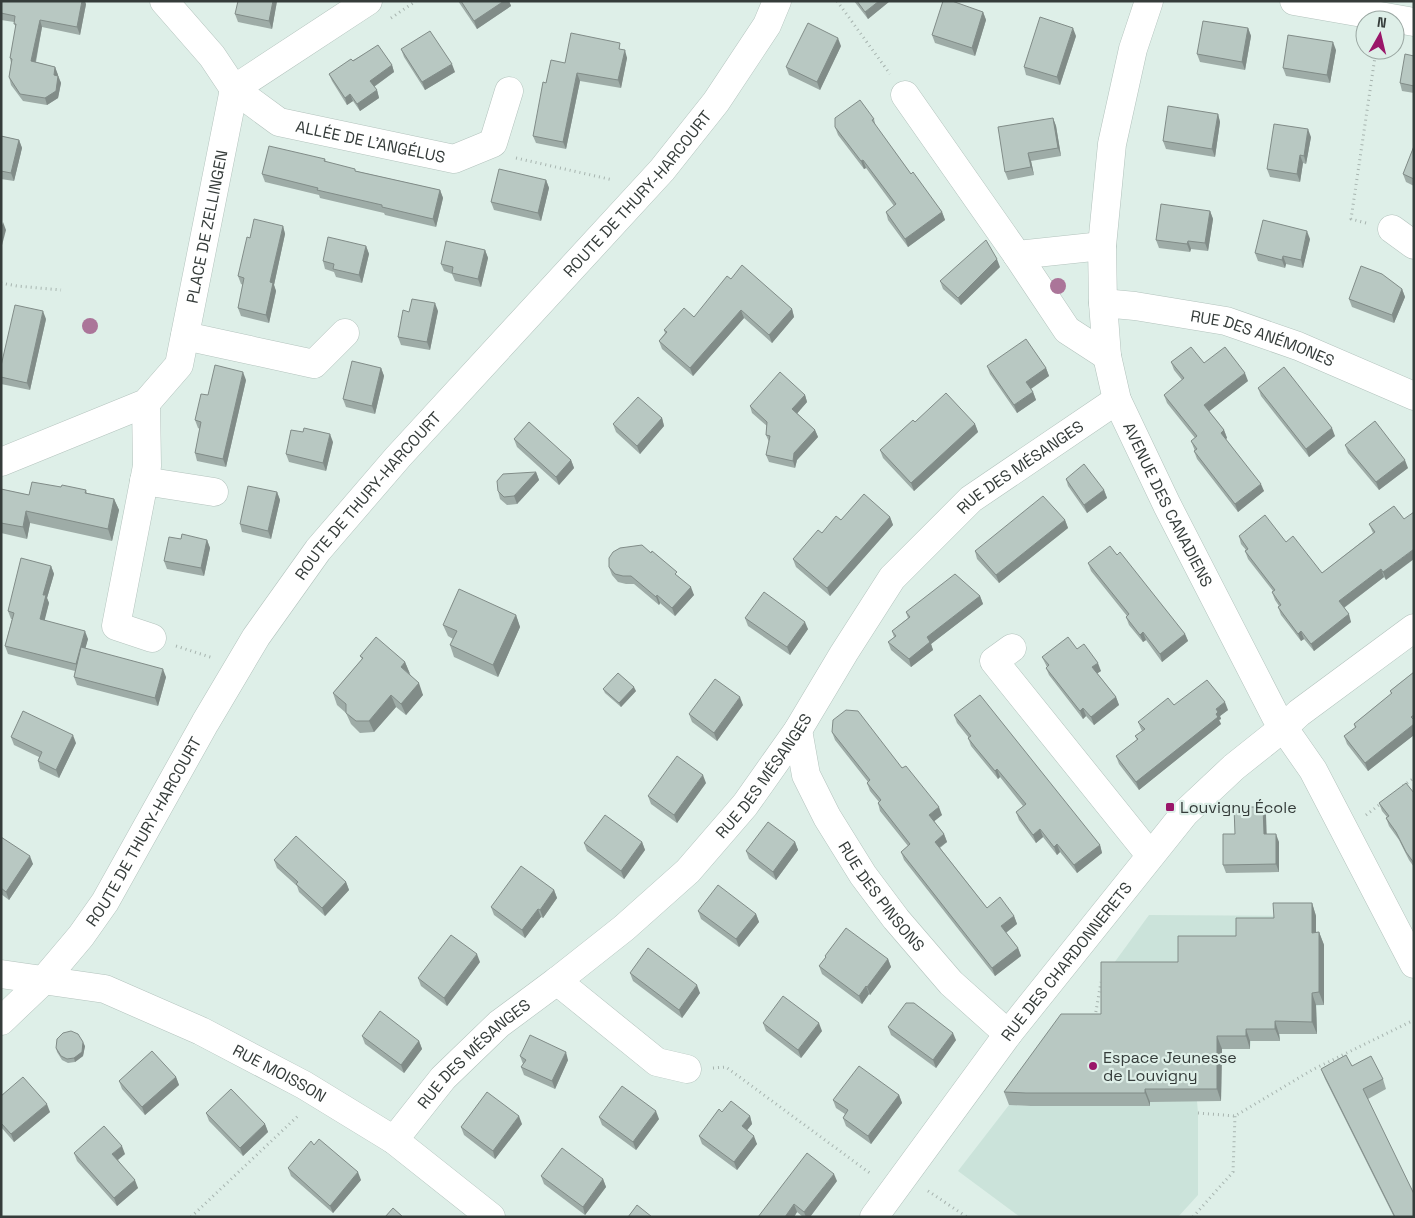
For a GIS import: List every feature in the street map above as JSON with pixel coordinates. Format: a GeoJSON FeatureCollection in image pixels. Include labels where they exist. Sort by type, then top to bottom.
{"type":"FeatureCollection","features":[{"type":"Feature","properties":{"kind":"street"},"geometry":{"type":"LineString","coordinates":[[166,2],[212,56],[234,89],[368,1]]}},
{"type":"Feature","properties":{"kind":"street","name":"ROUTE DE THURY-HARCOURT"},"geometry":{"type":"LineString","coordinates":[[1,1021],[43,981],[81,936],[105,902],[256,637],[318,550],[398,457],[662,170],[716,102],[767,26],[777,1]]}},
{"type":"Feature","properties":{"kind":"street","name":"AVENUE DES CANADIENS"},"geometry":{"type":"LineString","coordinates":[[1149,1],[1133,49],[1112,144],[1102,246],[1103,303],[1107,356],[1117,400],[1167,505],[1276,717],[1313,770],[1414,964]]}},
{"type":"Feature","properties":{"kind":"street"},"geometry":{"type":"LineString","coordinates":[[1294,1],[1385,9],[1414,22]]}},
{"type":"Feature","properties":{"kind":"street","name":"ALLÉE DE L'ANGÉLUS"},"geometry":{"type":"LineString","coordinates":[[234,89],[279,122],[444,157],[454,159],[493,143]]}},
{"type":"Feature","properties":{"kind":"street","name":"PLACE DE ZELLINGEN"},"geometry":{"type":"LineString","coordinates":[[146,403],[179,365],[234,89]]}},
{"type":"Feature","properties":{"kind":"street"},"geometry":{"type":"LineString","coordinates":[[493,143],[508,91]]}},
{"type":"Feature","properties":{"kind":"street"},"geometry":{"type":"LineString","coordinates":[[905,95],[1067,330],[1107,356]]}},
{"type":"Feature","properties":{"kind":"street"},"geometry":{"type":"LineString","coordinates":[[1392,230],[1414,245]]}},
{"type":"Feature","properties":{"kind":"street"},"geometry":{"type":"LineString","coordinates":[[1017,255],[1102,246]]}},
{"type":"Feature","properties":{"kind":"street","name":"RUE DES ANÉMONES"},"geometry":{"type":"LineString","coordinates":[[1103,303],[1135,306],[1226,322],[1298,346],[1414,396]]}},
{"type":"Feature","properties":{"kind":"street"},"geometry":{"type":"LineString","coordinates":[[185,336],[314,364],[345,333]]}},
{"type":"Feature","properties":{"kind":"street","name":"RUE DES MÉSANGES"},"geometry":{"type":"LineString","coordinates":[[394,1140],[442,1078],[499,1024],[624,928],[688,871],[745,805],[798,730],[892,578],[971,499],[1117,400]]}},
{"type":"Feature","properties":{"kind":"street"},"geometry":{"type":"LineString","coordinates":[[1,462],[146,403],[147,466],[116,626],[152,638]]}},
{"type":"Feature","properties":{"kind":"street"},"geometry":{"type":"LineString","coordinates":[[144,481],[214,492]]}},
{"type":"Feature","properties":{"kind":"street","name":"RUE DES CHARDONNERETS"},"geometry":{"type":"LineString","coordinates":[[874,1217],[1008,1034],[1185,813],[1234,767],[1299,713],[1414,628]]}},
{"type":"Feature","properties":{"kind":"street"},"geometry":{"type":"LineString","coordinates":[[1012,648],[994,660],[1150,855]]}},
{"type":"Feature","properties":{"kind":"street","name":"RUE DES PINSONS"},"geometry":{"type":"LineString","coordinates":[[798,730],[806,775],[827,817],[863,875],[950,983],[1008,1034]]}},
{"type":"Feature","properties":{"kind":"street","name":"RUE MOISSON"},"geometry":{"type":"LineString","coordinates":[[1,974],[105,990],[202,1031],[304,1085],[394,1140],[491,1217]]}},
{"type":"Feature","properties":{"kind":"street"},"geometry":{"type":"LineString","coordinates":[[557,981],[657,1062],[687,1069]]}},
{"type":"Feature","properties":{"kind":"path"},"geometry":{"type":"LineString","coordinates":[[837,1],[905,95]]}},
{"type":"Feature","properties":{"kind":"path"},"geometry":{"type":"LineString","coordinates":[[1374,60],[1350,219],[1392,230]]}},
{"type":"Feature","properties":{"kind":"path"},"geometry":{"type":"LineString","coordinates":[[493,143],[505,156],[613,180]]}},
{"type":"Feature","properties":{"kind":"path"},"geometry":{"type":"LineString","coordinates":[[1,283],[61,290]]}},
{"type":"Feature","properties":{"kind":"path"},"geometry":{"type":"LineString","coordinates":[[152,638],[214,658]]}},
{"type":"Feature","properties":{"kind":"path"},"geometry":{"type":"LineString","coordinates":[[1399,790],[1414,778]]}},
{"type":"Feature","properties":{"kind":"path"},"geometry":{"type":"LineString","coordinates":[[1363,818],[1385,801]]}},
{"type":"Feature","properties":{"kind":"path"},"geometry":{"type":"LineString","coordinates":[[1094,1020],[1101,982]]}},
{"type":"Feature","properties":{"kind":"path"},"geometry":{"type":"LineString","coordinates":[[1198,1113],[1236,1116],[1312,1070],[1414,1020]]}},
{"type":"Feature","properties":{"kind":"path"},"geometry":{"type":"LineString","coordinates":[[687,1069],[726,1067],[877,1178]]}},
{"type":"Feature","properties":{"kind":"path"},"geometry":{"type":"LineString","coordinates":[[191,1217],[320,1095]]}},
{"type":"Feature","properties":{"kind":"path"},"geometry":{"type":"LineString","coordinates":[[1193,1217],[1233,1172],[1236,1116]]}},
{"type":"Feature","properties":{"kind":"path"},"geometry":{"type":"LineString","coordinates":[[925,1189],[967,1217]]}},
{"type":"Feature","properties":{"kind":"shaded area"},"geometry":{"type":"Polygon","coordinates":[[[1149,915],[1316,916],[1316,945],[1324,945],[1324,1005],[1316,1006],[1317,1034],[1280,1034],[1280,1041],[1251,1041],[1250,1049],[1221,1049],[1221,1101],[1197,1101],[1198,1195],[1178,1217],[1020,1217],[958,1171],[1009,1105],[1150,1106],[1106,974],[1149,915]]]}},
{"type":"Feature","properties":{"kind":"building"},"geometry":{"type":"Polygon","coordinates":[[[1,1],[82,1],[77,27],[40,20],[31,61],[55,67],[54,75],[58,76],[56,91],[45,98],[20,94],[9,77],[16,24],[14,24],[15,16],[1,13],[1,1]]]}},
{"type":"Feature","properties":{"kind":"building"},"geometry":{"type":"Polygon","coordinates":[[[238,1],[273,1],[269,21],[235,14],[238,1]]]}},
{"type":"Feature","properties":{"kind":"building"},"geometry":{"type":"Polygon","coordinates":[[[461,1],[504,1],[474,21],[461,1]]]}},
{"type":"Feature","properties":{"kind":"building"},"geometry":{"type":"Polygon","coordinates":[[[857,1],[879,1],[865,12],[857,1]]]}},
{"type":"Feature","properties":{"kind":"building"},"geometry":{"type":"Polygon","coordinates":[[[943,1],[952,1],[983,12],[972,48],[932,35],[943,1]]]}},
{"type":"Feature","properties":{"kind":"building"},"geometry":{"type":"Polygon","coordinates":[[[1040,17],[1073,28],[1057,77],[1024,67],[1040,17]]]}},
{"type":"Feature","properties":{"kind":"building"},"geometry":{"type":"Polygon","coordinates":[[[1203,21],[1248,28],[1242,62],[1197,54],[1203,21]]]}},
{"type":"Feature","properties":{"kind":"building"},"geometry":{"type":"Polygon","coordinates":[[[808,23],[838,38],[817,82],[786,67],[808,23]]]}},
{"type":"Feature","properties":{"kind":"building"},"geometry":{"type":"Polygon","coordinates":[[[430,31],[452,64],[422,82],[401,49],[430,31]]]}},
{"type":"Feature","properties":{"kind":"building"},"geometry":{"type":"Polygon","coordinates":[[[571,33],[620,43],[619,49],[625,50],[618,80],[577,73],[563,142],[533,136],[543,82],[546,83],[551,60],[565,63],[571,33]]]}},
{"type":"Feature","properties":{"kind":"building"},"geometry":{"type":"Polygon","coordinates":[[[1288,35],[1333,42],[1327,75],[1283,68],[1288,35]]]}},
{"type":"Feature","properties":{"kind":"building"},"geometry":{"type":"Polygon","coordinates":[[[378,45],[392,65],[370,81],[377,90],[357,104],[350,94],[345,98],[329,74],[351,59],[353,61],[378,45]]]}},
{"type":"Feature","properties":{"kind":"building"},"geometry":{"type":"Polygon","coordinates":[[[1405,54],[1414,56],[1414,86],[1400,83],[1405,54]]]}},
{"type":"Feature","properties":{"kind":"building"},"geometry":{"type":"Polygon","coordinates":[[[860,100],[911,174],[913,172],[942,212],[905,239],[886,212],[896,204],[835,127],[835,118],[860,100]]]}},
{"type":"Feature","properties":{"kind":"building"},"geometry":{"type":"Polygon","coordinates":[[[1168,106],[1218,114],[1212,149],[1163,141],[1168,106]]]}},
{"type":"Feature","properties":{"kind":"building"},"geometry":{"type":"Polygon","coordinates":[[[1053,118],[1058,148],[1028,153],[1031,167],[1005,172],[998,127],[1053,118]]]}},
{"type":"Feature","properties":{"kind":"building"},"geometry":{"type":"Polygon","coordinates":[[[1274,124],[1308,129],[1304,156],[1300,155],[1297,174],[1267,169],[1274,124]]]}},
{"type":"Feature","properties":{"kind":"building"},"geometry":{"type":"Polygon","coordinates":[[[1,136],[19,140],[11,173],[1,171],[1,136]]]}},
{"type":"Feature","properties":{"kind":"building"},"geometry":{"type":"Polygon","coordinates":[[[269,146],[325,159],[324,161],[355,169],[355,171],[440,190],[433,219],[262,174],[269,146]]]}},
{"type":"Feature","properties":{"kind":"building"},"geometry":{"type":"Polygon","coordinates":[[[1414,146],[1414,179],[1403,174],[1414,146]]]}},
{"type":"Feature","properties":{"kind":"building"},"geometry":{"type":"Polygon","coordinates":[[[499,169],[546,180],[538,213],[491,202],[499,169]]]}},
{"type":"Feature","properties":{"kind":"building"},"geometry":{"type":"Polygon","coordinates":[[[1161,204],[1210,211],[1205,243],[1188,241],[1187,244],[1156,240],[1161,204]]]}},
{"type":"Feature","properties":{"kind":"building"},"geometry":{"type":"Polygon","coordinates":[[[254,219],[283,226],[270,282],[273,283],[266,315],[238,308],[244,278],[238,276],[247,237],[250,238],[254,219]]]}},
{"type":"Feature","properties":{"kind":"building"},"geometry":{"type":"Polygon","coordinates":[[[1263,220],[1307,231],[1301,260],[1283,256],[1282,260],[1255,253],[1263,220]]]}},
{"type":"Feature","properties":{"kind":"building"},"geometry":{"type":"Polygon","coordinates":[[[328,237],[366,246],[359,275],[333,269],[334,264],[323,261],[328,237]]]}},
{"type":"Feature","properties":{"kind":"building"},"geometry":{"type":"Polygon","coordinates":[[[986,240],[997,259],[958,298],[940,281],[986,240]]]}},
{"type":"Feature","properties":{"kind":"building"},"geometry":{"type":"Polygon","coordinates":[[[446,241],[485,250],[478,279],[452,273],[453,267],[441,264],[446,241]]]}},
{"type":"Feature","properties":{"kind":"building"},"geometry":{"type":"Polygon","coordinates":[[[742,265],[792,309],[769,335],[741,310],[690,368],[659,341],[667,332],[664,330],[684,308],[694,317],[727,276],[731,279],[742,265]]]}},
{"type":"Feature","properties":{"kind":"building"},"geometry":{"type":"Polygon","coordinates":[[[1361,266],[1382,274],[1402,289],[1392,315],[1349,299],[1361,266]]]}},
{"type":"Feature","properties":{"kind":"building"},"geometry":{"type":"Polygon","coordinates":[[[412,299],[435,303],[427,342],[398,337],[403,310],[409,312],[412,299]]]}},
{"type":"Feature","properties":{"kind":"building"},"geometry":{"type":"Polygon","coordinates":[[[15,305],[43,311],[27,383],[1,377],[1,366],[15,305]]]}},
{"type":"Feature","properties":{"kind":"building"},"geometry":{"type":"Polygon","coordinates":[[[1026,339],[1046,368],[1026,382],[1033,392],[1014,405],[987,366],[1026,339]]]}},
{"type":"Feature","properties":{"kind":"building"},"geometry":{"type":"Polygon","coordinates":[[[1191,347],[1204,363],[1225,347],[1245,373],[1204,405],[1224,430],[1221,433],[1261,484],[1235,504],[1194,451],[1197,449],[1191,441],[1197,436],[1164,395],[1184,378],[1171,362],[1191,347]]]}},
{"type":"Feature","properties":{"kind":"building"},"geometry":{"type":"Polygon","coordinates":[[[352,361],[381,368],[372,406],[343,399],[352,361]]]}},
{"type":"Feature","properties":{"kind":"building"},"geometry":{"type":"Polygon","coordinates":[[[215,365],[243,372],[223,459],[195,453],[201,422],[195,420],[201,394],[208,395],[215,365]]]}},
{"type":"Feature","properties":{"kind":"building"},"geometry":{"type":"Polygon","coordinates":[[[1284,367],[1332,428],[1306,449],[1258,388],[1284,367]]]}},
{"type":"Feature","properties":{"kind":"building"},"geometry":{"type":"Polygon","coordinates":[[[780,372],[805,395],[792,409],[815,430],[794,453],[793,461],[766,455],[770,436],[766,435],[767,422],[750,406],[780,372]]]}},
{"type":"Feature","properties":{"kind":"building"},"geometry":{"type":"Polygon","coordinates":[[[946,393],[975,424],[911,483],[880,450],[913,420],[915,422],[946,393]]]}},
{"type":"Feature","properties":{"kind":"building"},"geometry":{"type":"Polygon","coordinates":[[[638,397],[662,418],[637,446],[613,424],[638,397]]]}},
{"type":"Feature","properties":{"kind":"building"},"geometry":{"type":"Polygon","coordinates":[[[1375,421],[1405,460],[1376,482],[1345,445],[1375,421]]]}},
{"type":"Feature","properties":{"kind":"building"},"geometry":{"type":"Polygon","coordinates":[[[529,422],[571,460],[556,477],[514,439],[529,422]]]}},
{"type":"Feature","properties":{"kind":"building"},"geometry":{"type":"Polygon","coordinates":[[[304,428],[330,434],[323,463],[286,454],[291,430],[303,432],[304,428]]]}},
{"type":"Feature","properties":{"kind":"building"},"geometry":{"type":"Polygon","coordinates":[[[1084,464],[1104,490],[1084,505],[1066,479],[1084,464]]]}},
{"type":"Feature","properties":{"kind":"building"},"geometry":{"type":"Polygon","coordinates":[[[536,472],[514,496],[504,497],[498,491],[497,481],[503,474],[536,472]]]}},
{"type":"Feature","properties":{"kind":"building"},"geometry":{"type":"Polygon","coordinates":[[[32,482],[61,487],[62,485],[86,490],[85,493],[114,499],[108,529],[26,511],[23,527],[1,523],[1,489],[29,495],[32,482]]]}},
{"type":"Feature","properties":{"kind":"building"},"geometry":{"type":"Polygon","coordinates":[[[248,486],[277,492],[268,531],[240,524],[248,486]]]}},
{"type":"Feature","properties":{"kind":"building"},"geometry":{"type":"Polygon","coordinates":[[[864,494],[890,517],[827,588],[793,559],[818,530],[822,533],[836,516],[841,520],[864,494]]]}},
{"type":"Feature","properties":{"kind":"building"},"geometry":{"type":"Polygon","coordinates":[[[1043,496],[1065,520],[996,575],[975,551],[1043,496]]]}},
{"type":"Feature","properties":{"kind":"building"},"geometry":{"type":"Polygon","coordinates":[[[1394,506],[1404,519],[1414,512],[1414,549],[1383,572],[1381,569],[1339,601],[1349,614],[1311,644],[1301,631],[1298,634],[1278,607],[1281,605],[1272,592],[1275,590],[1245,551],[1248,549],[1239,536],[1265,515],[1286,542],[1293,536],[1322,573],[1375,532],[1369,524],[1394,506]]]}},
{"type":"Feature","properties":{"kind":"building"},"geometry":{"type":"Polygon","coordinates":[[[182,534],[207,540],[201,568],[164,561],[169,537],[181,539],[182,534]]]}},
{"type":"Feature","properties":{"kind":"building"},"geometry":{"type":"Polygon","coordinates":[[[642,545],[677,572],[675,574],[691,587],[672,608],[631,576],[615,574],[609,567],[609,558],[613,552],[620,548],[642,545]]]}},
{"type":"Feature","properties":{"kind":"building"},"geometry":{"type":"Polygon","coordinates":[[[1110,546],[1117,555],[1120,552],[1185,634],[1160,654],[1143,632],[1140,635],[1126,617],[1129,614],[1088,563],[1110,546]]]}},
{"type":"Feature","properties":{"kind":"building"},"geometry":{"type":"Polygon","coordinates":[[[21,558],[51,566],[43,595],[46,595],[40,619],[85,631],[76,664],[5,646],[14,613],[8,611],[21,558]]]}},
{"type":"Feature","properties":{"kind":"building"},"geometry":{"type":"Polygon","coordinates":[[[955,574],[980,596],[927,637],[930,642],[909,659],[888,642],[896,636],[892,631],[910,617],[906,612],[955,574]]]}},
{"type":"Feature","properties":{"kind":"building"},"geometry":{"type":"Polygon","coordinates":[[[459,589],[516,615],[493,665],[450,645],[457,631],[443,625],[459,589]]]}},
{"type":"Feature","properties":{"kind":"building"},"geometry":{"type":"Polygon","coordinates":[[[764,592],[805,622],[787,647],[745,618],[764,592]]]}},
{"type":"Feature","properties":{"kind":"building"},"geometry":{"type":"Polygon","coordinates":[[[376,637],[405,662],[401,667],[419,683],[401,704],[391,695],[369,721],[356,721],[346,713],[346,704],[333,693],[363,658],[360,656],[376,637]]]}},
{"type":"Feature","properties":{"kind":"building"},"geometry":{"type":"Polygon","coordinates":[[[1068,637],[1077,649],[1084,644],[1098,663],[1092,667],[1116,697],[1091,717],[1083,708],[1080,711],[1046,668],[1049,665],[1042,657],[1068,637]]]}},
{"type":"Feature","properties":{"kind":"building"},"geometry":{"type":"Polygon","coordinates":[[[81,647],[163,669],[155,698],[74,677],[81,647]]]}},
{"type":"Feature","properties":{"kind":"building"},"geometry":{"type":"Polygon","coordinates":[[[1414,672],[1414,715],[1411,717],[1414,720],[1414,724],[1365,763],[1344,736],[1356,727],[1354,724],[1392,693],[1390,691],[1414,672]]]}},
{"type":"Feature","properties":{"kind":"building"},"geometry":{"type":"Polygon","coordinates":[[[618,673],[634,687],[619,703],[603,689],[618,673]]]}},
{"type":"Feature","properties":{"kind":"building"},"geometry":{"type":"Polygon","coordinates":[[[715,679],[740,697],[714,733],[689,714],[715,679]]]}},
{"type":"Feature","properties":{"kind":"building"},"geometry":{"type":"Polygon","coordinates":[[[1207,680],[1225,702],[1216,709],[1218,717],[1136,782],[1116,756],[1138,739],[1135,736],[1145,729],[1138,722],[1168,698],[1174,705],[1207,680]]]}},
{"type":"Feature","properties":{"kind":"building"},"geometry":{"type":"Polygon","coordinates":[[[980,695],[1100,845],[1074,865],[1057,844],[1054,847],[1040,829],[1033,835],[1016,812],[1026,804],[997,769],[995,771],[975,747],[968,738],[971,736],[954,715],[980,695]]]}},
{"type":"Feature","properties":{"kind":"building"},"geometry":{"type":"Polygon","coordinates":[[[846,710],[858,711],[902,768],[906,766],[939,807],[929,815],[944,834],[935,842],[987,908],[1000,897],[1014,916],[1001,926],[1018,948],[992,968],[901,852],[910,844],[878,803],[881,800],[867,783],[870,780],[832,732],[833,720],[846,710]]]}},
{"type":"Feature","properties":{"kind":"building"},"geometry":{"type":"Polygon","coordinates":[[[23,711],[73,735],[56,770],[38,761],[42,752],[11,737],[23,711]]]}},
{"type":"Feature","properties":{"kind":"building"},"geometry":{"type":"Polygon","coordinates":[[[677,756],[703,775],[674,815],[648,796],[677,756]]]}},
{"type":"Feature","properties":{"kind":"building"},"geometry":{"type":"Polygon","coordinates":[[[1406,783],[1414,793],[1414,863],[1386,818],[1389,816],[1379,803],[1406,783]]]}},
{"type":"Feature","properties":{"kind":"building"},"geometry":{"type":"Polygon","coordinates":[[[1234,807],[1263,807],[1264,834],[1276,834],[1276,864],[1223,865],[1223,834],[1235,834],[1234,807]]]}},
{"type":"Feature","properties":{"kind":"building"},"geometry":{"type":"Polygon","coordinates":[[[605,815],[642,842],[621,871],[584,843],[605,815]]]}},
{"type":"Feature","properties":{"kind":"building"},"geometry":{"type":"Polygon","coordinates":[[[768,822],[795,842],[773,872],[746,851],[768,822]]]}},
{"type":"Feature","properties":{"kind":"building"},"geometry":{"type":"Polygon","coordinates":[[[296,836],[346,882],[322,908],[274,860],[296,836]]]}},
{"type":"Feature","properties":{"kind":"building"},"geometry":{"type":"Polygon","coordinates":[[[1,837],[30,856],[6,892],[1,888],[1,837]]]}},
{"type":"Feature","properties":{"kind":"building"},"geometry":{"type":"Polygon","coordinates":[[[521,866],[554,890],[540,910],[538,909],[522,930],[491,907],[521,866]]]}},
{"type":"Feature","properties":{"kind":"building"},"geometry":{"type":"Polygon","coordinates":[[[718,885],[756,914],[736,939],[698,911],[718,885]]]}},
{"type":"Feature","properties":{"kind":"building"},"geometry":{"type":"Polygon","coordinates":[[[1273,903],[1312,903],[1312,933],[1319,932],[1319,992],[1312,993],[1312,1022],[1275,1021],[1275,1029],[1246,1029],[1246,1036],[1217,1036],[1217,1089],[1145,1089],[1145,1093],[1004,1092],[1061,1014],[1101,1014],[1101,962],[1178,962],[1178,936],[1236,936],[1236,918],[1274,918],[1273,903]]]}},
{"type":"Feature","properties":{"kind":"building"},"geometry":{"type":"Polygon","coordinates":[[[846,928],[888,959],[859,996],[819,966],[846,928]]]}},
{"type":"Feature","properties":{"kind":"building"},"geometry":{"type":"Polygon","coordinates":[[[451,935],[477,954],[444,998],[418,978],[451,935]]]}},
{"type":"Feature","properties":{"kind":"building"},"geometry":{"type":"Polygon","coordinates":[[[648,948],[697,985],[679,1010],[630,973],[648,948]]]}},
{"type":"Feature","properties":{"kind":"building"},"geometry":{"type":"Polygon","coordinates":[[[783,996],[819,1023],[798,1050],[763,1023],[783,996]]]}},
{"type":"Feature","properties":{"kind":"building"},"geometry":{"type":"Polygon","coordinates":[[[906,1003],[914,1003],[953,1033],[933,1060],[888,1027],[906,1003]]]}},
{"type":"Feature","properties":{"kind":"building"},"geometry":{"type":"Polygon","coordinates":[[[380,1011],[419,1041],[401,1065],[362,1036],[380,1011]]]}},
{"type":"Feature","properties":{"kind":"building"},"geometry":{"type":"Polygon","coordinates":[[[71,1031],[78,1034],[83,1042],[82,1052],[74,1058],[67,1059],[61,1056],[56,1048],[57,1039],[63,1033],[71,1031]]]}},
{"type":"Feature","properties":{"kind":"building"},"geometry":{"type":"Polygon","coordinates":[[[530,1035],[566,1052],[552,1081],[521,1067],[526,1060],[520,1056],[530,1035]]]}},
{"type":"Feature","properties":{"kind":"building"},"geometry":{"type":"Polygon","coordinates":[[[152,1051],[176,1077],[142,1107],[119,1081],[152,1051]]]}},
{"type":"Feature","properties":{"kind":"building"},"geometry":{"type":"Polygon","coordinates":[[[1346,1055],[1352,1066],[1371,1056],[1383,1079],[1363,1089],[1414,1194],[1414,1217],[1395,1217],[1321,1069],[1346,1055]]]}},
{"type":"Feature","properties":{"kind":"building"},"geometry":{"type":"Polygon","coordinates":[[[859,1066],[899,1095],[868,1136],[843,1118],[848,1110],[833,1100],[859,1066]]]}},
{"type":"Feature","properties":{"kind":"building"},"geometry":{"type":"Polygon","coordinates":[[[23,1077],[47,1104],[11,1134],[1,1123],[1,1096],[23,1077]]]}},
{"type":"Feature","properties":{"kind":"building"},"geometry":{"type":"Polygon","coordinates":[[[622,1086],[656,1111],[633,1142],[599,1117],[622,1086]]]}},
{"type":"Feature","properties":{"kind":"building"},"geometry":{"type":"Polygon","coordinates":[[[231,1089],[265,1124],[240,1148],[206,1113],[231,1089]]]}},
{"type":"Feature","properties":{"kind":"building"},"geometry":{"type":"Polygon","coordinates":[[[487,1092],[519,1116],[493,1151],[461,1127],[487,1092]]]}},
{"type":"Feature","properties":{"kind":"building"},"geometry":{"type":"Polygon","coordinates":[[[731,1101],[750,1116],[742,1126],[754,1136],[734,1162],[699,1136],[719,1109],[722,1112],[731,1101]]]}},
{"type":"Feature","properties":{"kind":"building"},"geometry":{"type":"Polygon","coordinates":[[[104,1126],[122,1146],[112,1154],[135,1180],[114,1198],[74,1153],[104,1126]]]}},
{"type":"Feature","properties":{"kind":"building"},"geometry":{"type":"Polygon","coordinates":[[[319,1139],[358,1172],[330,1206],[288,1168],[311,1141],[314,1145],[319,1139]]]}},
{"type":"Feature","properties":{"kind":"building"},"geometry":{"type":"Polygon","coordinates":[[[562,1148],[603,1179],[583,1207],[541,1176],[562,1148]]]}},
{"type":"Feature","properties":{"kind":"building"},"geometry":{"type":"Polygon","coordinates":[[[807,1153],[834,1174],[804,1212],[794,1204],[785,1217],[758,1217],[807,1153]]]}},
{"type":"Feature","properties":{"kind":"building"},"geometry":{"type":"Polygon","coordinates":[[[637,1205],[652,1217],[628,1217],[637,1205]]]}},
{"type":"Feature","properties":{"kind":"building"},"geometry":{"type":"Polygon","coordinates":[[[393,1208],[403,1217],[385,1217],[393,1208]]]}},
{"type":"Feature","properties":{"kind":"place","name":"Louvigny École"},"geometry":{"type":"Point","coordinates":[1170,807]}},
{"type":"Feature","properties":{"kind":"place","name":"Espace Jeunesse de Louvigny"},"geometry":{"type":"Point","coordinates":[1093,1066]}}]}
